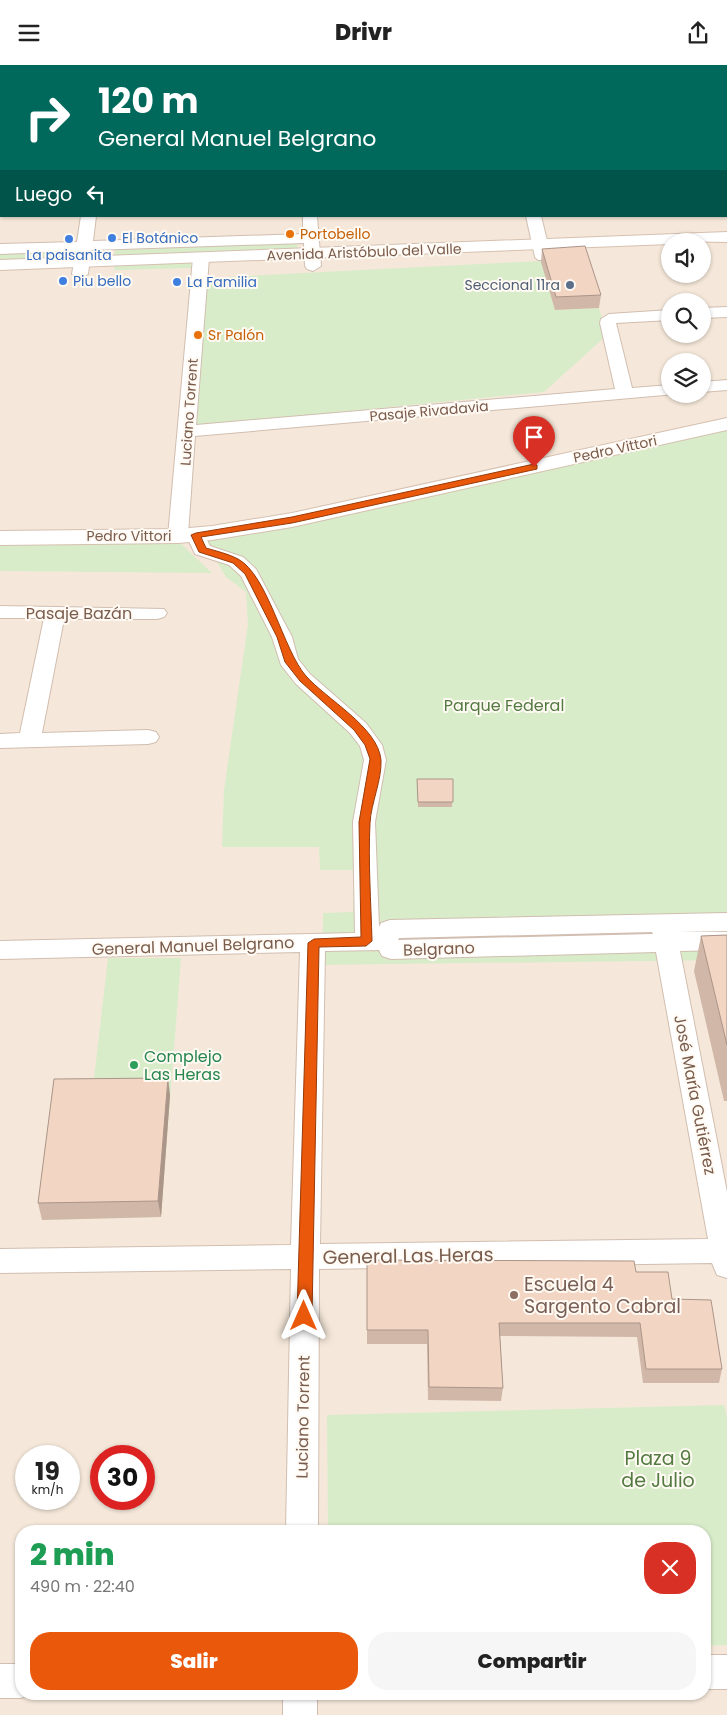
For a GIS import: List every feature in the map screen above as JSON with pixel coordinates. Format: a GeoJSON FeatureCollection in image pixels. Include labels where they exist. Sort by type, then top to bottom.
{"type":"FeatureCollection","features":[{"type":"Feature","properties":{"kind":"main road","name":"Avenida Aristóbulo del Valle"},"geometry":{"type":"LineString","coordinates":[[541,251],[727,237]]}},
{"type":"Feature","properties":{"kind":"main road"},"geometry":{"type":"LineString","coordinates":[[711,249],[727,248]]}},
{"type":"Feature","properties":{"kind":"main road","name":"Avenida Aristóbulo del Valle"},"geometry":{"type":"LineString","coordinates":[[0,265],[81,261],[200,264],[312,252],[661,251]]}},
{"type":"Feature","properties":{"kind":"main road","name":"Avenida Aristóbulo del Valle"},"geometry":{"type":"LineString","coordinates":[[0,277],[81,261]]}},
{"type":"Feature","properties":{"kind":"main road","name":"Pedro Vittori"},"geometry":{"type":"LineString","coordinates":[[0,537],[187,536],[292,520],[727,424]]}},
{"type":"Feature","properties":{"kind":"street"},"geometry":{"type":"LineString","coordinates":[[81,261],[89,217]]}},
{"type":"Feature","properties":{"kind":"street"},"geometry":{"type":"LineString","coordinates":[[0,249],[81,261],[312,252],[310,217]]}},
{"type":"Feature","properties":{"kind":"street"},"geometry":{"type":"LineString","coordinates":[[533,217],[541,251]]}},
{"type":"Feature","properties":{"kind":"street","name":"Luciano Torrent"},"geometry":{"type":"LineString","coordinates":[[187,536],[188,431],[200,264]]}},
{"type":"Feature","properties":{"kind":"street"},"geometry":{"type":"LineString","coordinates":[[711,313],[727,312]]}},
{"type":"Feature","properties":{"kind":"street"},"geometry":{"type":"LineString","coordinates":[[625,394],[608,323],[609,319],[661,316]]}},
{"type":"Feature","properties":{"kind":"street"},"geometry":{"type":"LineString","coordinates":[[711,386],[727,385]]}},
{"type":"Feature","properties":{"kind":"street","name":"Pasaje Rivadavia"},"geometry":{"type":"LineString","coordinates":[[188,431],[661,391]]}},
{"type":"Feature","properties":{"kind":"street"},"geometry":{"type":"LineString","coordinates":[[187,536],[202,550],[236,561],[249,573],[282,637],[288,660],[303,679],[358,728],[370,745],[375,759],[364,822],[376,941]]}},
{"type":"Feature","properties":{"kind":"street","name":"Pasaje Bazán"},"geometry":{"type":"LineString","coordinates":[[0,612],[157,613]]}},
{"type":"Feature","properties":{"kind":"street"},"geometry":{"type":"LineString","coordinates":[[30,740],[55,613]]}},
{"type":"Feature","properties":{"kind":"street"},"geometry":{"type":"LineString","coordinates":[[0,741],[148,737]]}},
{"type":"Feature","properties":{"kind":"street","name":"Belgrano"},"geometry":{"type":"LineString","coordinates":[[376,941],[390,950],[664,933],[727,921]]}},
{"type":"Feature","properties":{"kind":"street","name":"Belgrano"},"geometry":{"type":"LineString","coordinates":[[664,933],[727,941]]}},
{"type":"Feature","properties":{"kind":"street","name":"José María Gutiérrez"},"geometry":{"type":"LineString","coordinates":[[664,933],[726,1256]]}},
{"type":"Feature","properties":{"kind":"street","name":"General Manuel Belgrano"},"geometry":{"type":"LineString","coordinates":[[0,951],[376,941]]}},
{"type":"Feature","properties":{"kind":"street","name":"Luciano Torrent"},"geometry":{"type":"LineString","coordinates":[[302,1525],[305,1257],[314,943]]}},
{"type":"Feature","properties":{"kind":"street","name":"General Las Heras"},"geometry":{"type":"LineString","coordinates":[[0,1261],[305,1257],[726,1256]]}},
{"type":"Feature","properties":{"kind":"street"},"geometry":{"type":"LineString","coordinates":[[711,1672],[727,1672]]}},
{"type":"Feature","properties":{"kind":"street"},"geometry":{"type":"LineString","coordinates":[[0,1681],[15,1681]]}},
{"type":"Feature","properties":{"kind":"street"},"geometry":{"type":"LineString","coordinates":[[300,1700],[300,1715]]}},
{"type":"Feature","properties":{"kind":"shaded area"},"geometry":{"type":"Polygon","coordinates":[[[0,217],[727,217],[727,1715],[0,1715],[0,217]]]}},
{"type":"Feature","properties":{"kind":"green space"},"geometry":{"type":"Polygon","coordinates":[[[297,243],[298,250],[114,258],[115,250],[297,243]]]}},
{"type":"Feature","properties":{"kind":"green space"},"geometry":{"type":"Polygon","coordinates":[[[65,252],[63,260],[0,262],[0,254],[65,252]]]}},
{"type":"Feature","properties":{"kind":"green space"},"geometry":{"type":"Polygon","coordinates":[[[191,261],[191,268],[114,270],[115,264],[191,261]]]}},
{"type":"Feature","properties":{"kind":"green space"},"geometry":{"type":"Polygon","coordinates":[[[541,261],[555,310],[599,308],[607,335],[544,392],[197,426],[206,278],[541,261]]]}},
{"type":"Feature","properties":{"kind":"green space","name":"Parque Federal"},"geometry":{"type":"Polygon","coordinates":[[[727,429],[727,960],[312,965],[323,931],[323,913],[353,912],[354,870],[320,870],[319,847],[222,847],[224,790],[248,624],[246,592],[226,577],[202,538],[727,429]]]}},
{"type":"Feature","properties":{"kind":"green space"},"geometry":{"type":"Polygon","coordinates":[[[0,540],[177,540],[212,573],[0,571],[0,540]]]}},
{"type":"Feature","properties":{"kind":"green space","name":"Complejo Las Heras"},"geometry":{"type":"Polygon","coordinates":[[[108,958],[181,958],[161,1217],[42,1220],[57,1097],[92,1096],[108,958]]]}},
{"type":"Feature","properties":{"kind":"green space","name":"Plaza 9 de Julio"},"geometry":{"type":"Polygon","coordinates":[[[724,1405],[727,1418],[727,1645],[711,1646],[711,1525],[328,1525],[327,1415],[724,1405]]]}},
{"type":"Feature","properties":{"kind":"building","name":"Seccional 11ra"},"geometry":{"type":"Polygon","coordinates":[[[585,246],[601,295],[556,297],[542,249],[585,246]]]}},
{"type":"Feature","properties":{"kind":"building"},"geometry":{"type":"Polygon","coordinates":[[[417,779],[453,779],[453,802],[418,802],[417,779]]]}},
{"type":"Feature","properties":{"kind":"building"},"geometry":{"type":"Polygon","coordinates":[[[727,935],[727,1045],[701,936],[727,935]]]}},
{"type":"Feature","properties":{"kind":"building"},"geometry":{"type":"Polygon","coordinates":[[[168,1078],[158,1201],[38,1203],[54,1079],[168,1078]]]}},
{"type":"Feature","properties":{"kind":"building"},"geometry":{"type":"Polygon","coordinates":[[[367,1260],[634,1261],[636,1272],[668,1272],[672,1299],[711,1300],[722,1369],[646,1369],[640,1323],[499,1323],[503,1388],[429,1387],[428,1330],[367,1330],[367,1260]]]}},
{"type":"Feature","properties":{"kind":"place","name":"Portobello"},"geometry":{"type":"Point","coordinates":[290,234]}},
{"type":"Feature","properties":{"kind":"place","name":"El Botánico"},"geometry":{"type":"Point","coordinates":[112,238]}},
{"type":"Feature","properties":{"kind":"place","name":"La paisanita"},"geometry":{"type":"Point","coordinates":[69,239]}},
{"type":"Feature","properties":{"kind":"place","name":"Piu bello"},"geometry":{"type":"Point","coordinates":[63,281]}},
{"type":"Feature","properties":{"kind":"place","name":"La Familia"},"geometry":{"type":"Point","coordinates":[177,282]}},
{"type":"Feature","properties":{"kind":"place","name":"Seccional 11ra"},"geometry":{"type":"Point","coordinates":[570,285]}},
{"type":"Feature","properties":{"kind":"place","name":"Sr Palón"},"geometry":{"type":"Point","coordinates":[198,335]}},
{"type":"Feature","properties":{"kind":"place","name":"Complejo Las Heras"},"geometry":{"type":"Point","coordinates":[134,1065]}},
{"type":"Feature","properties":{"kind":"place","name":"Escuela 4 Sargento Cabral"},"geometry":{"type":"Point","coordinates":[514,1295]}},
{"type":"Feature","properties":{"kind":"route"},"geometry":{"type":"LineString","coordinates":[[304,1316],[314,943],[366,941],[364,822],[366,801],[375,759],[370,745],[358,728],[303,679],[288,660],[282,637],[249,573],[236,561],[202,550],[196,535],[292,520],[534,467]]}}]}
